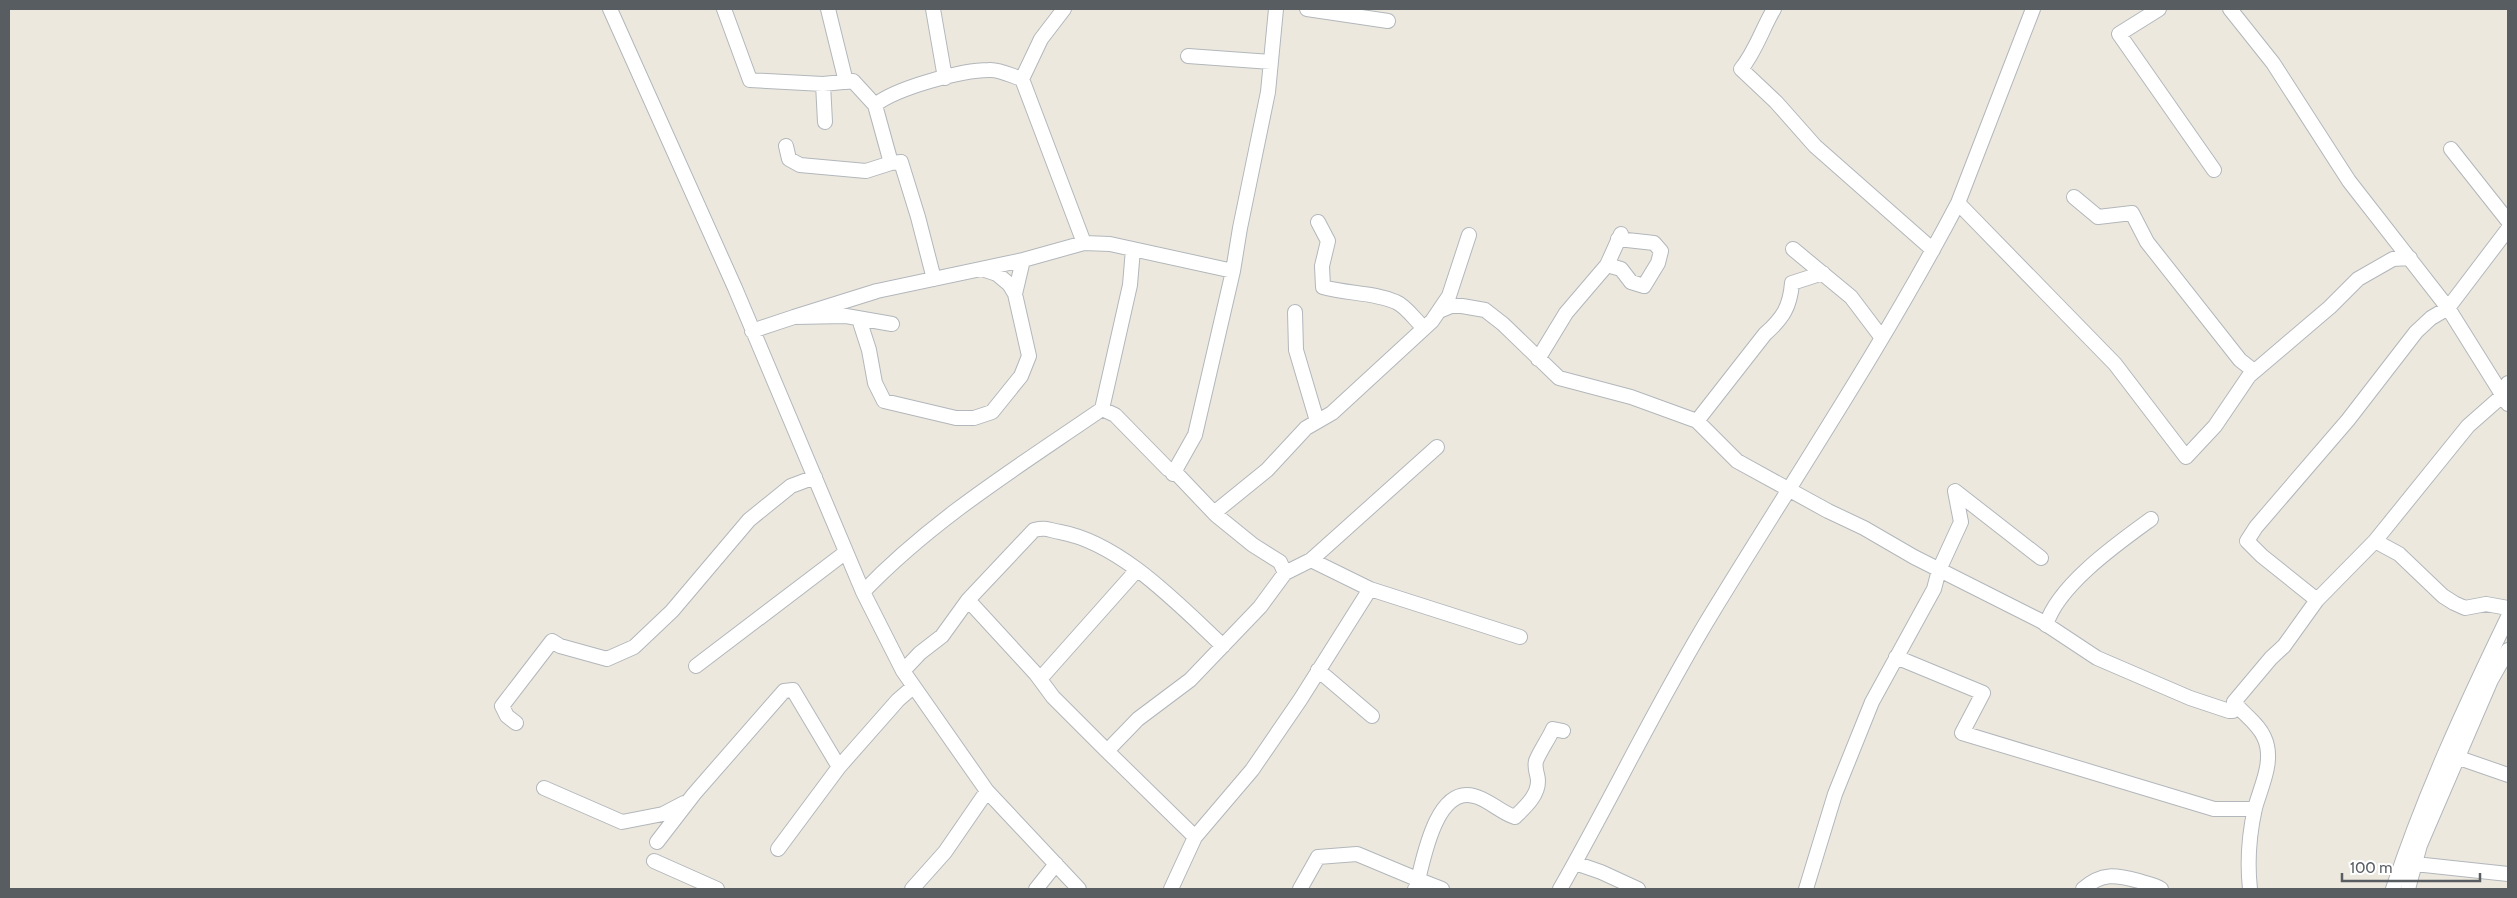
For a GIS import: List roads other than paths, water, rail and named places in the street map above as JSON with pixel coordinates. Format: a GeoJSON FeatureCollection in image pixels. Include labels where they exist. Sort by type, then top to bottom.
{"type":"FeatureCollection","features":[{"type":"Feature","properties":{"kind":"street"},"geometry":{"type":"LineString","coordinates":[[610,9],[752,331],[863,592],[903,671],[987,791],[1079,889]]}},
{"type":"Feature","properties":{"kind":"street"},"geometry":{"type":"LineString","coordinates":[[724,9],[750,80],[823,84],[853,81],[875,105],[891,163]]}},
{"type":"Feature","properties":{"kind":"street"},"geometry":{"type":"LineString","coordinates":[[828,9],[846,82]]}},
{"type":"Feature","properties":{"kind":"street"},"geometry":{"type":"LineString","coordinates":[[933,9],[945,78]]}},
{"type":"Feature","properties":{"kind":"street"},"geometry":{"type":"LineString","coordinates":[[1064,9],[1041,39],[1022,79],[1084,242]]}},
{"type":"Feature","properties":{"kind":"street"},"geometry":{"type":"LineString","coordinates":[[1174,473],[1195,435],[1233,271],[1268,92],[1276,9]]}},
{"type":"Feature","properties":{"kind":"street"},"geometry":{"type":"LineString","coordinates":[[1307,9],[1388,22]]}},
{"type":"Feature","properties":{"kind":"street"},"geometry":{"type":"LineString","coordinates":[[1774,9],[1761,30],[1752,56],[1740,69],[1776,102],[1815,146],[1933,250]]}},
{"type":"Feature","properties":{"kind":"street"},"geometry":{"type":"LineString","coordinates":[[1560,889],[1655,710],[1882,338],[1933,250],[1958,202],[2033,9]]}},
{"type":"Feature","properties":{"kind":"street"},"geometry":{"type":"LineString","coordinates":[[2159,9],[2120,34],[2214,170]]}},
{"type":"Feature","properties":{"kind":"street"},"geometry":{"type":"LineString","coordinates":[[2230,9],[2273,64],[2349,181],[2448,308],[2505,400]]}},
{"type":"Feature","properties":{"kind":"street"},"geometry":{"type":"LineString","coordinates":[[1188,56],[1271,62]]}},
{"type":"Feature","properties":{"kind":"street"},"geometry":{"type":"LineString","coordinates":[[875,105],[904,90],[945,78],[990,69],[1022,79]]}},
{"type":"Feature","properties":{"kind":"street"},"geometry":{"type":"LineString","coordinates":[[823,84],[825,122]]}},
{"type":"Feature","properties":{"kind":"street"},"geometry":{"type":"LineString","coordinates":[[786,146],[789,159],[800,165],[866,171],[891,163],[901,162],[934,279]]}},
{"type":"Feature","properties":{"kind":"street"},"geometry":{"type":"LineString","coordinates":[[2451,149],[2508,221]]}},
{"type":"Feature","properties":{"kind":"street"},"geometry":{"type":"LineString","coordinates":[[2074,197],[2098,217],[2132,213],[2147,242],[2240,360],[2254,371]]}},
{"type":"Feature","properties":{"kind":"street"},"geometry":{"type":"LineString","coordinates":[[1958,202],[2116,364],[2186,456],[2215,426],[2254,371],[2290,342],[2358,279],[2393,259],[2410,258]]}},
{"type":"Feature","properties":{"kind":"street"},"geometry":{"type":"LineString","coordinates":[[1318,222],[1328,241],[1322,266],[1323,287],[1397,302],[1424,328]]}},
{"type":"Feature","properties":{"kind":"street"},"geometry":{"type":"LineString","coordinates":[[2317,600],[2262,556],[2247,541],[2256,527],[2368,395],[2416,332],[2431,318],[2448,308],[2508,229]]}},
{"type":"Feature","properties":{"kind":"street"},"geometry":{"type":"LineString","coordinates":[[1214,513],[1267,470],[1306,428],[1339,406],[1424,328],[1450,296],[1469,235]]}},
{"type":"Feature","properties":{"kind":"street"},"geometry":{"type":"LineString","coordinates":[[1538,359],[1566,313],[1607,265],[1620,236],[1654,243],[1661,251],[1658,263],[1644,286],[1632,282],[1621,269],[1607,265]]}},
{"type":"Feature","properties":{"kind":"street"},"geometry":{"type":"LineString","coordinates":[[752,331],[876,291],[1023,260],[1084,242],[1110,244],[1233,271]]}},
{"type":"Feature","properties":{"kind":"street"},"geometry":{"type":"LineString","coordinates":[[863,592],[892,562],[931,528],[1102,409],[1130,285],[1133,249]]}},
{"type":"Feature","properties":{"kind":"street"},"geometry":{"type":"LineString","coordinates":[[1793,249],[1851,297],[1882,338]]}},
{"type":"Feature","properties":{"kind":"street"},"geometry":{"type":"LineString","coordinates":[[1015,294],[1023,260]]}},
{"type":"Feature","properties":{"kind":"street"},"geometry":{"type":"LineString","coordinates":[[859,319],[869,350],[875,383],[884,401],[956,418],[974,418],[992,412],[1020,376],[1029,356],[1015,294],[1009,284],[997,274],[981,269]]}},
{"type":"Feature","properties":{"kind":"street"},"geometry":{"type":"LineString","coordinates":[[1697,421],[1765,334],[1777,323],[1791,302],[1792,283],[1823,273]]}},
{"type":"Feature","properties":{"kind":"street"},"geometry":{"type":"LineString","coordinates":[[1439,311],[1451,306],[1484,310],[1503,324],[1559,378],[1631,397],[1697,421],[1737,461],[1939,570],[2046,624],[2097,658],[2221,710],[2236,709],[2260,729],[2267,743],[2266,772],[2255,809],[2248,857],[2250,889]]}},
{"type":"Feature","properties":{"kind":"street"},"geometry":{"type":"LineString","coordinates":[[1295,312],[1296,350],[1318,421]]}},
{"type":"Feature","properties":{"kind":"street"},"geometry":{"type":"LineString","coordinates":[[794,317],[846,316],[892,324]]}},
{"type":"Feature","properties":{"kind":"street"},"geometry":{"type":"LineString","coordinates":[[2236,709],[2271,658],[2284,646],[2317,600],[2375,541],[2468,426],[2505,400],[2508,383]]}},
{"type":"Feature","properties":{"kind":"street"},"geometry":{"type":"LineString","coordinates":[[1102,409],[1115,416],[1214,513],[1253,546],[1280,562],[1285,573]]}},
{"type":"Feature","properties":{"kind":"street"},"geometry":{"type":"LineString","coordinates":[[1107,751],[1138,719],[1190,680],[1260,607],[1285,573],[1311,560],[1437,448]]}},
{"type":"Feature","properties":{"kind":"street"},"geometry":{"type":"LineString","coordinates":[[516,723],[507,716],[502,706],[552,641],[560,646],[607,659],[634,647],[678,604],[749,520],[791,486],[815,477]]}},
{"type":"Feature","properties":{"kind":"street"},"geometry":{"type":"LineString","coordinates":[[1806,889],[1835,794],[1872,702],[1934,589],[1939,570],[1961,522],[1955,491],[2041,558]]}},
{"type":"Feature","properties":{"kind":"street"},"geometry":{"type":"LineString","coordinates":[[2046,624],[2055,603],[2092,565],[2151,519]]}},
{"type":"Feature","properties":{"kind":"street"},"geometry":{"type":"LineString","coordinates":[[903,671],[920,653],[942,636],[968,600],[1034,530],[1047,527],[1082,538],[1112,553],[1159,587],[1223,646]]}},
{"type":"Feature","properties":{"kind":"street"},"geometry":{"type":"LineString","coordinates":[[2375,541],[2398,554],[2443,596],[2454,603],[2465,608],[2486,604],[2508,608]]}},
{"type":"Feature","properties":{"kind":"street"},"geometry":{"type":"LineString","coordinates":[[696,666],[846,552]]}},
{"type":"Feature","properties":{"kind":"street"},"geometry":{"type":"LineString","coordinates":[[1311,560],[1370,589],[1520,637]]}},
{"type":"Feature","properties":{"kind":"street"},"geometry":{"type":"LineString","coordinates":[[1040,679],[1136,571]]}},
{"type":"Feature","properties":{"kind":"street"},"geometry":{"type":"LineString","coordinates":[[1171,889],[1195,837],[1252,770],[1370,589]]}},
{"type":"Feature","properties":{"kind":"street"},"geometry":{"type":"LineString","coordinates":[[968,600],[1083,729],[1195,837]]}},
{"type":"Feature","properties":{"kind":"street"},"geometry":{"type":"LineString","coordinates":[[2393,889],[2414,825],[2449,742],[2508,617]]}},
{"type":"Feature","properties":{"kind":"street"},"geometry":{"type":"LineString","coordinates":[[2408,889],[2420,846],[2491,680],[2508,650]]}},
{"type":"Feature","properties":{"kind":"street"},"geometry":{"type":"LineString","coordinates":[[1896,657],[1983,693],[1962,733],[2214,809],[2255,809]]}},
{"type":"Feature","properties":{"kind":"street"},"geometry":{"type":"LineString","coordinates":[[1318,670],[1372,716]]}},
{"type":"Feature","properties":{"kind":"street"},"geometry":{"type":"LineString","coordinates":[[778,849],[839,767],[898,700],[913,687]]}},
{"type":"Feature","properties":{"kind":"street"},"geometry":{"type":"LineString","coordinates":[[658,842],[689,800],[784,691],[793,690],[839,767]]}},
{"type":"Feature","properties":{"kind":"street"},"geometry":{"type":"LineString","coordinates":[[1419,884],[1428,838],[1437,818],[1447,805],[1460,797],[1473,795],[1515,817],[1529,804],[1534,795],[1538,781],[1535,770],[1536,762],[1553,729],[1563,731]]}},
{"type":"Feature","properties":{"kind":"street"},"geometry":{"type":"LineString","coordinates":[[2459,758],[2508,775]]}},
{"type":"Feature","properties":{"kind":"street"},"geometry":{"type":"LineString","coordinates":[[544,788],[622,822],[663,814],[689,800]]}},
{"type":"Feature","properties":{"kind":"street"},"geometry":{"type":"LineString","coordinates":[[912,889],[945,852],[987,791]]}},
{"type":"Feature","properties":{"kind":"street"},"geometry":{"type":"LineString","coordinates":[[1300,889],[1318,857],[1357,854],[1419,884],[1442,889]]}},
{"type":"Feature","properties":{"kind":"street"},"geometry":{"type":"LineString","coordinates":[[654,861],[717,889]]}},
{"type":"Feature","properties":{"kind":"street"},"geometry":{"type":"LineString","coordinates":[[1575,863],[1601,872],[1638,889]]}},
{"type":"Feature","properties":{"kind":"street"},"geometry":{"type":"LineString","coordinates":[[1036,889],[1056,864]]}},
{"type":"Feature","properties":{"kind":"street"},"geometry":{"type":"LineString","coordinates":[[2415,864],[2508,874]]}},
{"type":"Feature","properties":{"kind":"street"},"geometry":{"type":"LineString","coordinates":[[2083,889],[2100,877],[2114,875],[2155,885],[2161,889]]}}]}
